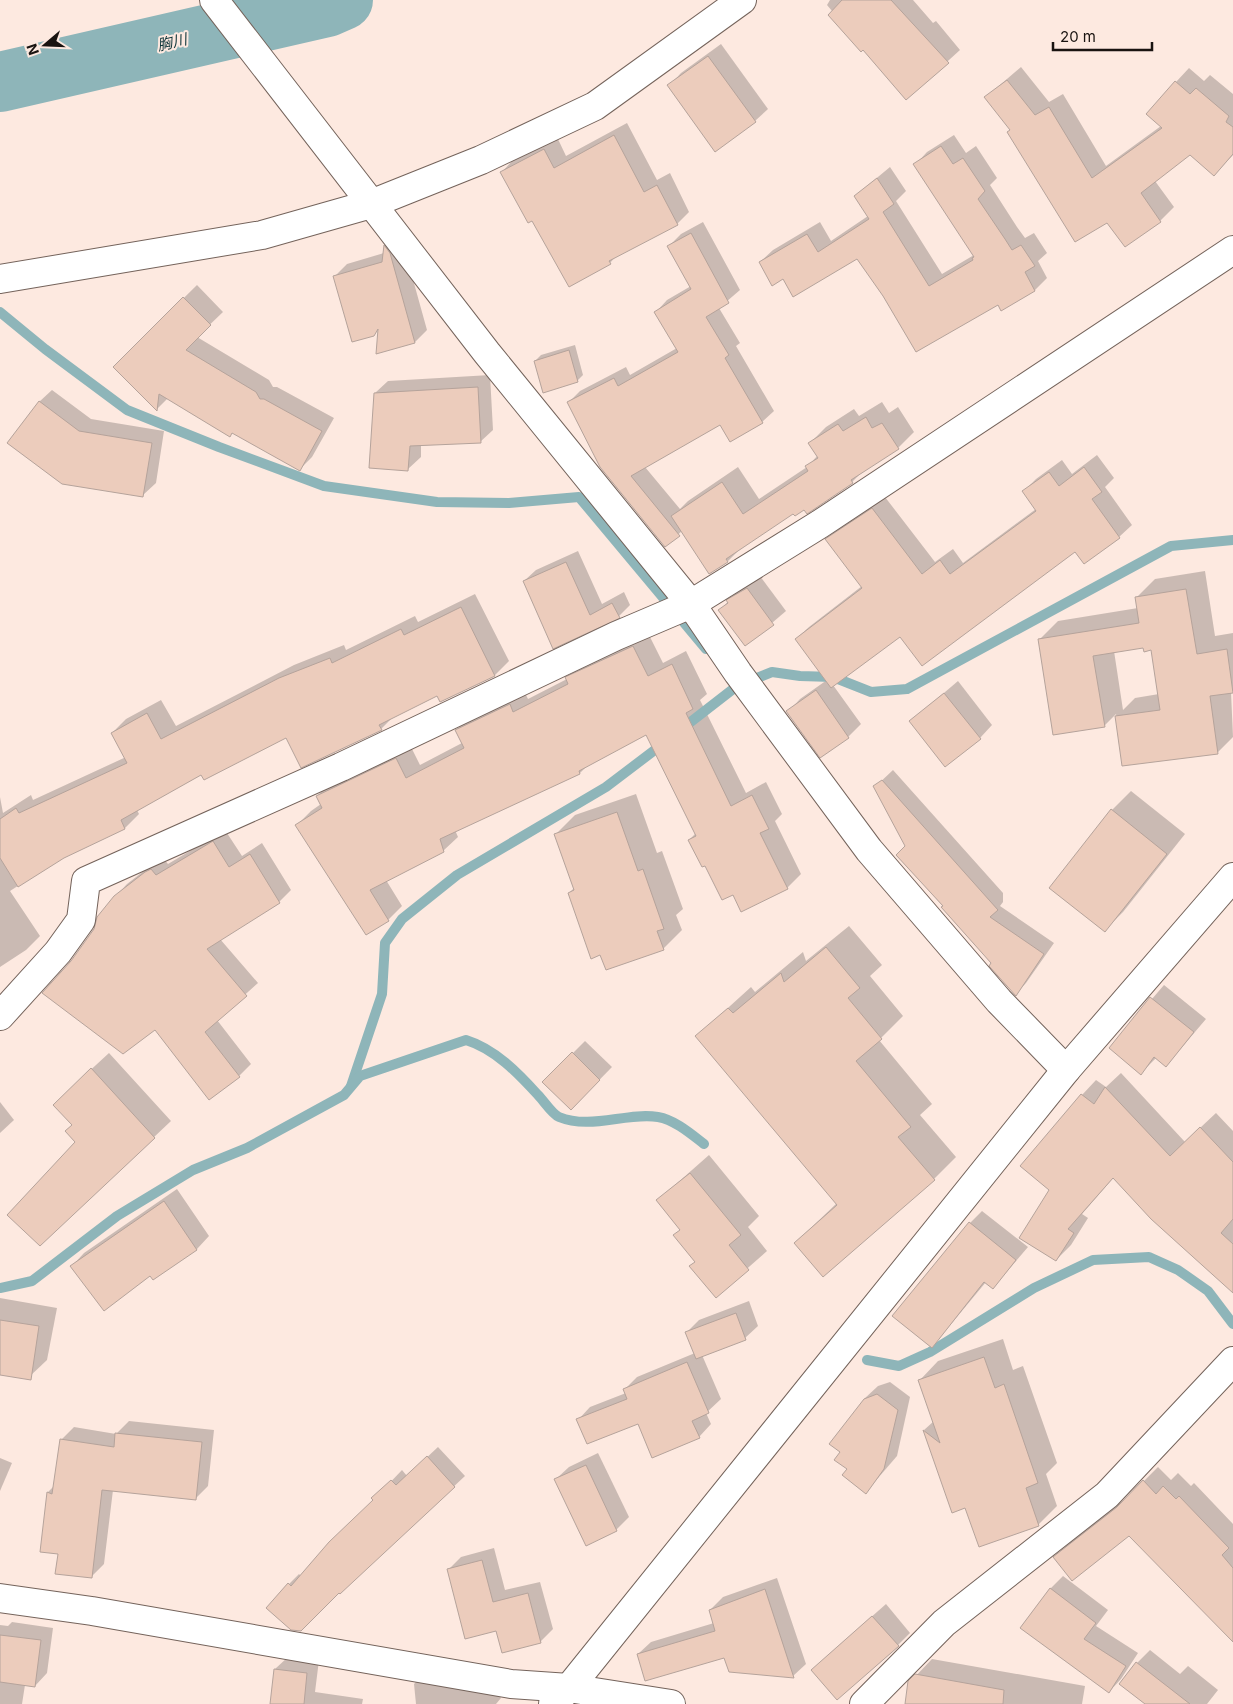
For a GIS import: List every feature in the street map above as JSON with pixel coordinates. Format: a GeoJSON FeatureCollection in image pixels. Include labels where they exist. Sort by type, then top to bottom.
{"type":"FeatureCollection","features":[{"type":"Feature","properties":{"kind":"street"},"geometry":{"type":"LineString","coordinates":[[214,0],[487,353],[690,604],[758,701],[869,850],[999,1001],[1066,1070]]}},
{"type":"Feature","properties":{"kind":"street"},"geometry":{"type":"LineString","coordinates":[[0,279],[262,235],[364,194],[481,160],[595,106],[742,0]]}},
{"type":"Feature","properties":{"kind":"street"},"geometry":{"type":"LineString","coordinates":[[0,1016],[58,952],[81,920],[86,882],[341,767],[616,636],[690,604],[820,524],[1233,250]]}},
{"type":"Feature","properties":{"kind":"street"},"geometry":{"type":"LineString","coordinates":[[561,1696],[1066,1070],[1233,877]]}},
{"type":"Feature","properties":{"kind":"street"},"geometry":{"type":"LineString","coordinates":[[864,1704],[944,1623],[1107,1495],[1233,1361]]}},
{"type":"Feature","properties":{"kind":"street"},"geometry":{"type":"LineString","coordinates":[[0,1598],[102,1613],[510,1684],[561,1696],[671,1704]]}},
{"type":"Feature","properties":{"kind":"building"},"geometry":{"type":"Polygon","coordinates":[[[842,0],[891,0],[949,63],[906,100],[863,50],[861,52],[828,15],[842,0]]]}},
{"type":"Feature","properties":{"kind":"building"},"geometry":{"type":"Polygon","coordinates":[[[708,56],[756,122],[715,152],[667,85],[708,56]]]}},
{"type":"Feature","properties":{"kind":"building"},"geometry":{"type":"Polygon","coordinates":[[[1007,80],[1035,115],[1049,107],[1092,178],[1162,128],[1146,114],[1175,81],[1190,94],[1196,88],[1229,116],[1226,122],[1233,127],[1233,154],[1214,176],[1190,155],[1141,193],[1161,222],[1125,247],[1107,223],[1075,242],[1007,132],[1010,130],[984,97],[1007,80]]]}},
{"type":"Feature","properties":{"kind":"building"},"geometry":{"type":"Polygon","coordinates":[[[614,135],[644,192],[657,185],[678,225],[609,261],[611,264],[569,287],[532,221],[528,223],[500,172],[544,149],[554,168],[614,135]]]}},
{"type":"Feature","properties":{"kind":"building"},"geometry":{"type":"Polygon","coordinates":[[[941,146],[953,164],[963,158],[985,191],[978,199],[1012,250],[1021,245],[1035,266],[1025,272],[1035,291],[1001,311],[998,305],[916,352],[883,296],[857,259],[793,297],[783,279],[772,286],[759,262],[807,234],[818,252],[869,219],[854,196],[877,178],[894,204],[883,212],[929,286],[973,260],[972,258],[974,257],[913,164],[941,146]]]}},
{"type":"Feature","properties":{"kind":"building"},"geometry":{"type":"Polygon","coordinates":[[[691,233],[729,303],[706,317],[729,355],[725,358],[763,423],[730,442],[720,425],[631,476],[680,536],[665,547],[600,467],[567,402],[614,378],[618,386],[678,352],[654,312],[691,289],[667,246],[691,233]]]}},
{"type":"Feature","properties":{"kind":"building"},"geometry":{"type":"Polygon","coordinates":[[[384,245],[390,253],[415,343],[376,354],[378,329],[374,336],[352,342],[333,276],[382,262],[384,245]]]}},
{"type":"Feature","properties":{"kind":"building"},"geometry":{"type":"Polygon","coordinates":[[[183,297],[211,325],[186,350],[256,392],[260,399],[264,399],[322,431],[300,471],[232,433],[230,437],[159,394],[157,411],[113,367],[183,297]]]}},
{"type":"Feature","properties":{"kind":"building"},"geometry":{"type":"Polygon","coordinates":[[[569,350],[578,382],[543,393],[534,361],[569,350]]]}},
{"type":"Feature","properties":{"kind":"building"},"geometry":{"type":"Polygon","coordinates":[[[478,387],[481,443],[410,446],[408,471],[369,468],[374,393],[478,387]]]}},
{"type":"Feature","properties":{"kind":"building"},"geometry":{"type":"Polygon","coordinates":[[[39,401],[79,431],[152,443],[143,497],[62,484],[7,443],[39,401]]]}},
{"type":"Feature","properties":{"kind":"building"},"geometry":{"type":"Polygon","coordinates":[[[866,417],[872,428],[882,423],[899,449],[851,480],[853,483],[807,514],[804,510],[795,516],[793,514],[726,559],[728,562],[709,574],[671,516],[722,482],[743,514],[808,471],[805,466],[818,458],[808,443],[838,424],[843,431],[866,417]]]}},
{"type":"Feature","properties":{"kind":"building"},"geometry":{"type":"Polygon","coordinates":[[[1084,467],[1102,492],[1092,499],[1120,538],[1084,564],[1075,552],[922,666],[900,637],[831,688],[795,639],[862,588],[825,539],[872,508],[922,574],[940,560],[950,574],[1036,511],[1022,491],[1049,472],[1059,486],[1084,467]]]}},
{"type":"Feature","properties":{"kind":"building"},"geometry":{"type":"Polygon","coordinates":[[[566,562],[590,615],[612,603],[620,618],[553,649],[523,581],[566,562]]]}},
{"type":"Feature","properties":{"kind":"building"},"geometry":{"type":"Polygon","coordinates":[[[747,588],[774,625],[745,646],[718,610],[728,603],[726,600],[747,588]]]}},
{"type":"Feature","properties":{"kind":"building"},"geometry":{"type":"Polygon","coordinates":[[[1186,589],[1197,654],[1227,649],[1233,693],[1210,696],[1218,754],[1122,766],[1115,716],[1160,710],[1151,650],[1144,652],[1143,648],[1093,656],[1105,727],[1053,735],[1038,639],[1139,623],[1135,597],[1186,589]]]}},
{"type":"Feature","properties":{"kind":"building"},"geometry":{"type":"Polygon","coordinates":[[[461,607],[495,676],[440,702],[437,696],[379,725],[382,730],[301,768],[286,738],[204,780],[201,775],[121,820],[125,829],[64,858],[18,887],[0,858],[0,819],[16,808],[19,813],[127,763],[111,733],[147,713],[161,739],[279,678],[330,658],[332,663],[401,629],[404,635],[461,607]]]}},
{"type":"Feature","properties":{"kind":"building"},"geometry":{"type":"Polygon","coordinates":[[[633,646],[648,676],[672,664],[693,709],[686,713],[731,806],[752,795],[769,829],[760,833],[788,889],[741,912],[733,895],[722,900],[705,866],[702,867],[688,840],[696,836],[646,735],[579,771],[580,774],[440,839],[444,852],[370,890],[389,921],[366,935],[295,825],[322,808],[316,796],[396,758],[406,778],[464,748],[455,730],[510,704],[513,712],[568,684],[565,677],[633,646]]]}},
{"type":"Feature","properties":{"kind":"building"},"geometry":{"type":"Polygon","coordinates":[[[816,690],[849,738],[820,758],[786,711],[816,690]]]}},
{"type":"Feature","properties":{"kind":"building"},"geometry":{"type":"Polygon","coordinates":[[[944,693],[981,739],[945,767],[909,721],[944,693]]]}},
{"type":"Feature","properties":{"kind":"building"},"geometry":{"type":"Polygon","coordinates":[[[882,780],[998,910],[990,917],[1044,954],[1016,996],[989,966],[991,963],[941,907],[943,906],[896,855],[905,846],[873,786],[882,780]]]}},
{"type":"Feature","properties":{"kind":"building"},"geometry":{"type":"Polygon","coordinates":[[[1111,809],[1167,854],[1105,932],[1049,888],[1111,809]]]}},
{"type":"Feature","properties":{"kind":"building"},"geometry":{"type":"Polygon","coordinates":[[[617,812],[638,871],[643,869],[664,929],[657,931],[664,950],[606,970],[600,955],[591,959],[568,893],[574,890],[554,834],[617,812]]]}},
{"type":"Feature","properties":{"kind":"building"},"geometry":{"type":"Polygon","coordinates":[[[213,841],[229,867],[250,854],[280,903],[207,949],[247,996],[205,1032],[240,1077],[209,1100],[155,1030],[123,1054],[42,993],[71,961],[94,929],[97,917],[114,896],[145,872],[151,869],[156,875],[213,841]]]}},
{"type":"Feature","properties":{"kind":"building"},"geometry":{"type":"Polygon","coordinates":[[[826,947],[860,988],[848,998],[882,1039],[856,1061],[911,1127],[898,1137],[935,1180],[823,1277],[794,1243],[837,1205],[695,1036],[728,1008],[733,1013],[781,973],[784,982],[826,947]]]}},
{"type":"Feature","properties":{"kind":"building"},"geometry":{"type":"Polygon","coordinates":[[[1150,997],[1194,1032],[1166,1067],[1154,1057],[1141,1075],[1109,1048],[1150,997]]]}},
{"type":"Feature","properties":{"kind":"building"},"geometry":{"type":"Polygon","coordinates":[[[572,1052],[600,1080],[571,1110],[542,1082],[572,1052]]]}},
{"type":"Feature","properties":{"kind":"building"},"geometry":{"type":"Polygon","coordinates":[[[91,1068],[155,1138],[40,1246],[7,1215],[75,1142],[65,1131],[72,1125],[53,1105],[91,1068]]]}},
{"type":"Feature","properties":{"kind":"building"},"geometry":{"type":"Polygon","coordinates":[[[1105,1087],[1170,1156],[1200,1127],[1233,1162],[1233,1219],[1221,1233],[1233,1244],[1233,1293],[1151,1219],[1113,1178],[1068,1229],[1074,1233],[1056,1261],[1019,1238],[1049,1190],[1020,1166],[1081,1094],[1094,1104],[1105,1087]]]}},
{"type":"Feature","properties":{"kind":"building"},"geometry":{"type":"Polygon","coordinates":[[[690,1173],[741,1235],[729,1245],[749,1270],[716,1298],[689,1266],[695,1262],[673,1235],[680,1230],[656,1200],[690,1173]]]}},
{"type":"Feature","properties":{"kind":"building"},"geometry":{"type":"Polygon","coordinates":[[[164,1201],[197,1250],[153,1280],[150,1276],[104,1311],[70,1266],[164,1201]]]}},
{"type":"Feature","properties":{"kind":"building"},"geometry":{"type":"Polygon","coordinates":[[[969,1222],[1016,1260],[993,1289],[984,1282],[932,1348],[892,1316],[969,1222]]]}},
{"type":"Feature","properties":{"kind":"building"},"geometry":{"type":"Polygon","coordinates":[[[736,1313],[746,1340],[696,1359],[685,1332],[736,1313]]]}},
{"type":"Feature","properties":{"kind":"building"},"geometry":{"type":"Polygon","coordinates":[[[0,1320],[39,1326],[31,1380],[0,1375],[0,1320]]]}},
{"type":"Feature","properties":{"kind":"building"},"geometry":{"type":"Polygon","coordinates":[[[984,1357],[995,1388],[1004,1384],[1038,1483],[1026,1488],[1039,1526],[979,1547],[965,1508],[952,1513],[923,1430],[940,1443],[918,1380],[984,1357]]]}},
{"type":"Feature","properties":{"kind":"building"},"geometry":{"type":"Polygon","coordinates":[[[687,1362],[709,1413],[692,1421],[700,1438],[652,1458],[638,1424],[587,1444],[576,1419],[627,1399],[623,1389],[687,1362]]]}},
{"type":"Feature","properties":{"kind":"building"},"geometry":{"type":"Polygon","coordinates":[[[877,1394],[898,1410],[884,1469],[866,1494],[842,1475],[847,1469],[834,1460],[840,1452],[829,1444],[864,1399],[877,1394]]]}},
{"type":"Feature","properties":{"kind":"building"},"geometry":{"type":"Polygon","coordinates":[[[115,1433],[202,1442],[196,1500],[102,1490],[92,1578],[55,1574],[58,1554],[40,1552],[47,1492],[52,1494],[60,1439],[114,1447],[115,1433]]]}},
{"type":"Feature","properties":{"kind":"building"},"geometry":{"type":"Polygon","coordinates":[[[427,1456],[455,1487],[339,1593],[301,1631],[291,1630],[266,1608],[288,1583],[291,1586],[329,1542],[373,1500],[371,1498],[391,1480],[396,1485],[427,1456]]]}},
{"type":"Feature","properties":{"kind":"building"},"geometry":{"type":"Polygon","coordinates":[[[586,1465],[617,1531],[586,1546],[554,1479],[586,1465]]]}},
{"type":"Feature","properties":{"kind":"building"},"geometry":{"type":"Polygon","coordinates":[[[1143,1480],[1156,1494],[1163,1486],[1176,1499],[1179,1496],[1229,1548],[1222,1555],[1233,1568],[1233,1642],[1129,1536],[1072,1581],[1053,1557],[1117,1507],[1143,1480]]]}},
{"type":"Feature","properties":{"kind":"building"},"geometry":{"type":"Polygon","coordinates":[[[482,1560],[493,1602],[528,1593],[541,1643],[502,1653],[496,1631],[465,1639],[447,1569],[482,1560]]]}},
{"type":"Feature","properties":{"kind":"building"},"geometry":{"type":"Polygon","coordinates":[[[1050,1588],[1096,1623],[1084,1639],[1126,1666],[1109,1693],[1020,1628],[1050,1588]]]}},
{"type":"Feature","properties":{"kind":"building"},"geometry":{"type":"Polygon","coordinates":[[[765,1589],[794,1678],[729,1672],[724,1658],[645,1681],[637,1654],[715,1631],[709,1610],[765,1589]]]}},
{"type":"Feature","properties":{"kind":"building"},"geometry":{"type":"Polygon","coordinates":[[[872,1616],[899,1646],[837,1700],[811,1670],[872,1616]]]}},
{"type":"Feature","properties":{"kind":"building"},"geometry":{"type":"Polygon","coordinates":[[[0,1635],[41,1640],[35,1687],[0,1682],[0,1635]]]}},
{"type":"Feature","properties":{"kind":"building"},"geometry":{"type":"Polygon","coordinates":[[[1136,1662],[1190,1704],[1145,1704],[1119,1684],[1136,1662]]]}},
{"type":"Feature","properties":{"kind":"building"},"geometry":{"type":"Polygon","coordinates":[[[274,1669],[307,1673],[304,1704],[270,1704],[274,1669]]]}},
{"type":"Feature","properties":{"kind":"building"},"geometry":{"type":"Polygon","coordinates":[[[915,1674],[1004,1690],[1003,1704],[905,1704],[908,1681],[915,1674]]]}},
{"type":"Feature","properties":{"kind":"waterway","name":"胸川"},"geometry":{"type":"LineString","coordinates":[[0,82],[327,7],[343,0]]}},
{"type":"Feature","properties":{"kind":"waterway"},"geometry":{"type":"LineString","coordinates":[[0,312],[45,349],[127,410],[324,486],[437,502],[509,503],[579,497],[706,649]]}},
{"type":"Feature","properties":{"kind":"waterway"},"geometry":{"type":"LineString","coordinates":[[679,731],[737,686],[772,672],[800,676],[833,677],[871,692],[907,689],[1171,546],[1233,540]]}},
{"type":"Feature","properties":{"kind":"waterway"},"geometry":{"type":"LineString","coordinates":[[351,1086],[382,994],[385,943],[402,919],[457,875],[606,787],[664,743]]}},
{"type":"Feature","properties":{"kind":"waterway"},"geometry":{"type":"LineString","coordinates":[[0,1288],[32,1281],[117,1216],[193,1170],[247,1148],[344,1095],[360,1076],[466,1040],[487,1049],[514,1070],[559,1117],[583,1122],[646,1116],[658,1117],[677,1124],[704,1144]]}},
{"type":"Feature","properties":{"kind":"waterway"},"geometry":{"type":"LineString","coordinates":[[867,1360],[899,1366],[930,1352],[1034,1288],[1093,1260],[1149,1257],[1178,1270],[1208,1291],[1233,1324]]}}]}
